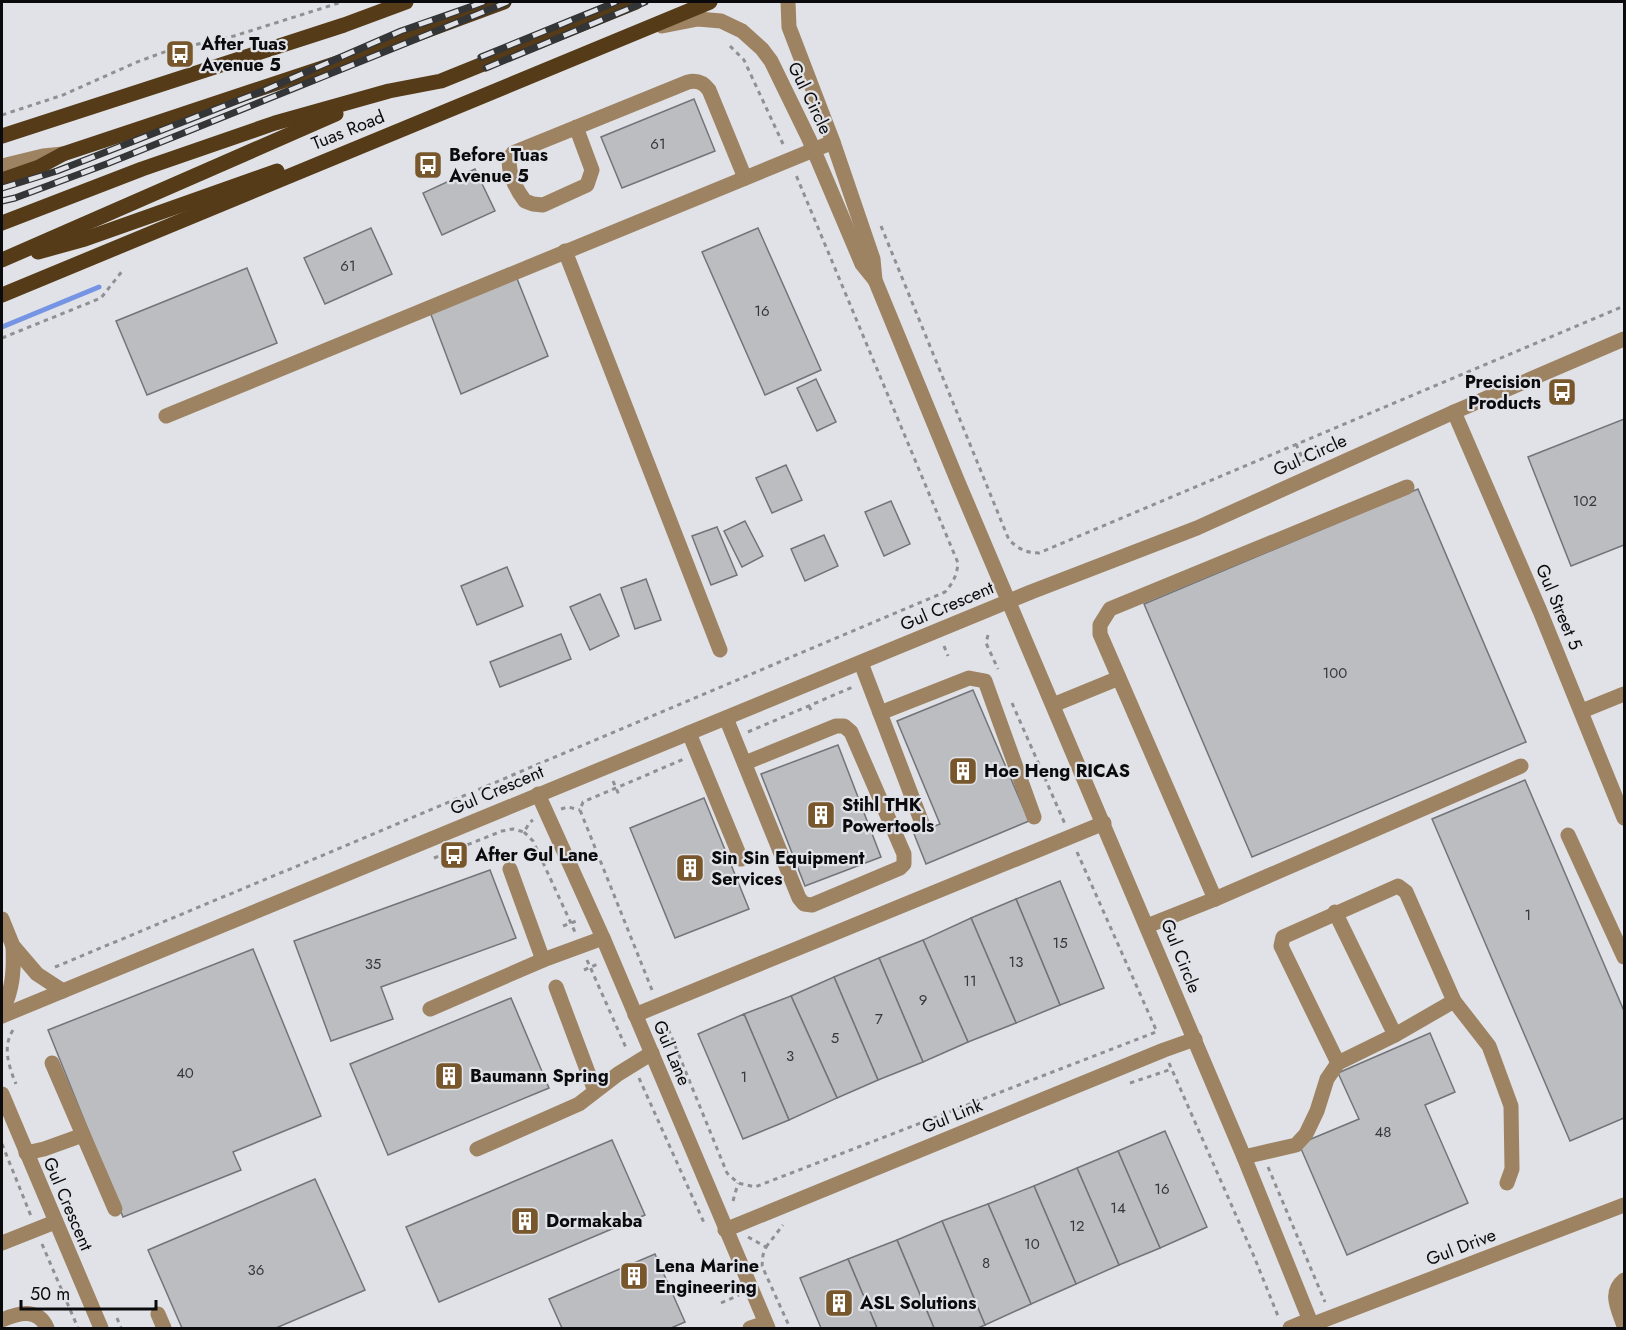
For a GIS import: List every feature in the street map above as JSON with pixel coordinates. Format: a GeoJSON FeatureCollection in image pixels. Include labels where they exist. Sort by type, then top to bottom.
{"type":"FeatureCollection","features":[{"type":"Feature","properties":{"kind":"main road"},"geometry":{"type":"LineString","coordinates":[[2,136],[344,25],[406,2]]}},
{"type":"Feature","properties":{"kind":"main road"},"geometry":{"type":"LineString","coordinates":[[2,180],[39,167],[63,154],[355,57],[504,2]]}},
{"type":"Feature","properties":{"kind":"main road","name":"Tuas Road"},"geometry":{"type":"LineString","coordinates":[[2,224],[142,169],[275,123],[388,91],[441,81],[636,2]]}},
{"type":"Feature","properties":{"kind":"main road","name":"Tuas Road"},"geometry":{"type":"LineString","coordinates":[[2,295],[710,2]]}},
{"type":"Feature","properties":{"kind":"main road","name":"Tuas Road"},"geometry":{"type":"LineString","coordinates":[[2,261],[388,91]]}},
{"type":"Feature","properties":{"kind":"main road"},"geometry":{"type":"LineString","coordinates":[[2,261],[85,239],[273,172],[335,157]]}},
{"type":"Feature","properties":{"kind":"street","name":"Gul Circle"},"geometry":{"type":"LineString","coordinates":[[788,2],[789,27],[873,259],[875,280],[958,483],[1195,1039],[1311,1324]]}},
{"type":"Feature","properties":{"kind":"street","name":"Gul Circle"},"geometry":{"type":"LineString","coordinates":[[644,30],[698,19],[710,19],[721,21],[742,31],[757,44],[771,62],[813,149],[862,264],[875,280]]}},
{"type":"Feature","properties":{"kind":"street"},"geometry":{"type":"LineString","coordinates":[[576,127],[592,170],[588,185],[543,205],[525,201],[509,167],[510,156],[576,127],[688,82],[704,84],[709,90],[745,178]]}},
{"type":"Feature","properties":{"kind":"street"},"geometry":{"type":"LineString","coordinates":[[166,416],[832,142]]}},
{"type":"Feature","properties":{"kind":"street"},"geometry":{"type":"LineString","coordinates":[[2,166],[63,154]]}},
{"type":"Feature","properties":{"kind":"street"},"geometry":{"type":"LineString","coordinates":[[565,251],[720,650]]}},
{"type":"Feature","properties":{"kind":"street","name":"Gul Circle"},"geometry":{"type":"LineString","coordinates":[[1009,601],[1197,528],[1454,412],[1624,339]]}},
{"type":"Feature","properties":{"kind":"street","name":"Gul Street 5"},"geometry":{"type":"LineString","coordinates":[[1454,412],[1582,711],[1624,818]]}},
{"type":"Feature","properties":{"kind":"street"},"geometry":{"type":"LineString","coordinates":[[1215,899],[1100,634],[1100,625],[1110,609],[1407,487]]}},
{"type":"Feature","properties":{"kind":"street","name":"Gul Crescent"},"geometry":{"type":"LineString","coordinates":[[2,1016],[1009,601]]}},
{"type":"Feature","properties":{"kind":"street"},"geometry":{"type":"LineString","coordinates":[[861,663],[922,823]]}},
{"type":"Feature","properties":{"kind":"street"},"geometry":{"type":"LineString","coordinates":[[880,713],[969,678],[985,681],[1034,817]]}},
{"type":"Feature","properties":{"kind":"street"},"geometry":{"type":"LineString","coordinates":[[1053,705],[1119,678]]}},
{"type":"Feature","properties":{"kind":"street"},"geometry":{"type":"LineString","coordinates":[[1582,711],[1624,694]]}},
{"type":"Feature","properties":{"kind":"street"},"geometry":{"type":"LineString","coordinates":[[726,718],[798,898],[804,904],[812,905],[900,868],[904,864],[904,854],[851,732],[847,728],[836,726],[745,763]]}},
{"type":"Feature","properties":{"kind":"street"},"geometry":{"type":"LineString","coordinates":[[689,734],[741,859]]}},
{"type":"Feature","properties":{"kind":"street"},"geometry":{"type":"LineString","coordinates":[[1147,926],[1215,899],[1521,766]]}},
{"type":"Feature","properties":{"kind":"street","name":"Gul Lane"},"geometry":{"type":"LineString","coordinates":[[538,794],[603,938],[766,1326]]}},
{"type":"Feature","properties":{"kind":"street"},"geometry":{"type":"LineString","coordinates":[[635,1014],[1104,823]]}},
{"type":"Feature","properties":{"kind":"street"},"geometry":{"type":"LineString","coordinates":[[1568,834],[1624,957]]}},
{"type":"Feature","properties":{"kind":"street"},"geometry":{"type":"LineString","coordinates":[[510,869],[543,960]]}},
{"type":"Feature","properties":{"kind":"street"},"geometry":{"type":"LineString","coordinates":[[1338,1063],[1281,946],[1282,936],[1398,886],[1406,892],[1454,1001],[1489,1046],[1511,1106],[1512,1169],[1507,1183]]}},
{"type":"Feature","properties":{"kind":"street"},"geometry":{"type":"LineString","coordinates":[[1335,912],[1395,1035]]}},
{"type":"Feature","properties":{"kind":"street"},"geometry":{"type":"LineString","coordinates":[[2,919],[13,946],[37,974],[63,991]]}},
{"type":"Feature","properties":{"kind":"street"},"geometry":{"type":"LineString","coordinates":[[430,1009],[543,960],[603,938]]}},
{"type":"Feature","properties":{"kind":"street"},"geometry":{"type":"LineString","coordinates":[[2,1012],[14,978],[13,946]]}},
{"type":"Feature","properties":{"kind":"street"},"geometry":{"type":"LineString","coordinates":[[555,987],[595,1091]]}},
{"type":"Feature","properties":{"kind":"street"},"geometry":{"type":"LineString","coordinates":[[1244,1157],[1296,1145],[1306,1134],[1317,1111],[1327,1079],[1338,1063],[1395,1035],[1454,1001]]}},
{"type":"Feature","properties":{"kind":"street","name":"Gul Link"},"geometry":{"type":"LineString","coordinates":[[725,1230],[1195,1039]]}},
{"type":"Feature","properties":{"kind":"street"},"geometry":{"type":"LineString","coordinates":[[477,1149],[579,1104],[618,1074],[652,1053]]}},
{"type":"Feature","properties":{"kind":"street"},"geometry":{"type":"LineString","coordinates":[[52,1063],[115,1209]]}},
{"type":"Feature","properties":{"kind":"street","name":"Gul Crescent"},"geometry":{"type":"LineString","coordinates":[[2,1094],[101,1329]]}},
{"type":"Feature","properties":{"kind":"street"},"geometry":{"type":"LineString","coordinates":[[26,1153],[83,1135]]}},
{"type":"Feature","properties":{"kind":"street","name":"Gul Drive"},"geometry":{"type":"LineString","coordinates":[[1290,1329],[1332,1317],[1624,1205]]}},
{"type":"Feature","properties":{"kind":"street"},"geometry":{"type":"LineString","coordinates":[[2,1243],[55,1222]]}},
{"type":"Feature","properties":{"kind":"street"},"geometry":{"type":"LineString","coordinates":[[1624,1280],[1618,1287],[1614,1298],[1624,1326]]}},
{"type":"Feature","properties":{"kind":"street"},"geometry":{"type":"LineString","coordinates":[[2,1320],[16,1314],[28,1313],[38,1316],[47,1329]]}},
{"type":"Feature","properties":{"kind":"street"},"geometry":{"type":"LineString","coordinates":[[750,1329],[766,1326]]}},
{"type":"Feature","properties":{"kind":"path"},"geometry":{"type":"LineString","coordinates":[[2,115],[63,95],[167,51],[234,36],[342,2]]}},
{"type":"Feature","properties":{"kind":"path"},"geometry":{"type":"LineString","coordinates":[[37,974],[337,850],[945,592],[952,583],[958,563],[790,159],[744,60],[730,46]]}},
{"type":"Feature","properties":{"kind":"path"},"geometry":{"type":"LineString","coordinates":[[878,220],[1009,540],[1028,553],[1039,553],[1624,306]]}},
{"type":"Feature","properties":{"kind":"path"},"geometry":{"type":"LineString","coordinates":[[2,338],[101,298],[123,270]]}},
{"type":"Feature","properties":{"kind":"path"},"geometry":{"type":"LineString","coordinates":[[988,635],[986,643],[1000,675]]}},
{"type":"Feature","properties":{"kind":"path"},"geometry":{"type":"LineString","coordinates":[[1010,697],[1253,1254],[1278,1318]]}},
{"type":"Feature","properties":{"kind":"path"},"geometry":{"type":"LineString","coordinates":[[427,861],[502,831],[513,829],[524,832],[530,822],[568,807],[580,810]]}},
{"type":"Feature","properties":{"kind":"path"},"geometry":{"type":"LineString","coordinates":[[15,1028],[10,1033],[7,1046],[8,1066],[16,1085]]}},
{"type":"Feature","properties":{"kind":"path"},"geometry":{"type":"LineString","coordinates":[[1262,1152],[1332,1317]]}},
{"type":"Feature","properties":{"kind":"path"},"geometry":{"type":"LineString","coordinates":[[738,1183],[732,1200],[749,1240],[765,1247],[762,1266],[790,1329]]}},
{"type":"Feature","properties":{"kind":"path"},"geometry":{"type":"LineString","coordinates":[[117,1318],[121,1329]]}},
{"type":"Feature","properties":{"kind":"building"},"geometry":{"type":"Polygon","coordinates":[[[694,99],[715,151],[622,188],[601,137],[694,99]]]}},
{"type":"Feature","properties":{"kind":"building"},"geometry":{"type":"Polygon","coordinates":[[[475,169],[495,211],[442,235],[423,193],[475,169]]]}},
{"type":"Feature","properties":{"kind":"building"},"geometry":{"type":"Polygon","coordinates":[[[371,228],[392,274],[325,304],[304,258],[371,228]]]}},
{"type":"Feature","properties":{"kind":"building"},"geometry":{"type":"Polygon","coordinates":[[[758,228],[821,370],[765,395],[702,252],[758,228]]]}},
{"type":"Feature","properties":{"kind":"building"},"geometry":{"type":"Polygon","coordinates":[[[247,268],[277,343],[147,395],[116,321],[247,268]]]}},
{"type":"Feature","properties":{"kind":"building"},"geometry":{"type":"Polygon","coordinates":[[[516,276],[548,356],[461,394],[430,312],[516,276]]]}},
{"type":"Feature","properties":{"kind":"building"},"geometry":{"type":"Polygon","coordinates":[[[816,379],[836,422],[817,431],[797,388],[816,379]]]}},
{"type":"Feature","properties":{"kind":"building"},"geometry":{"type":"Polygon","coordinates":[[[1624,419],[1624,545],[1571,566],[1528,457],[1624,419]]]}},
{"type":"Feature","properties":{"kind":"building"},"geometry":{"type":"Polygon","coordinates":[[[786,465],[802,500],[772,513],[756,478],[786,465]]]}},
{"type":"Feature","properties":{"kind":"building"},"geometry":{"type":"Polygon","coordinates":[[[1418,489],[1526,742],[1252,857],[1144,604],[1418,489]]]}},
{"type":"Feature","properties":{"kind":"building"},"geometry":{"type":"Polygon","coordinates":[[[891,501],[910,544],[884,556],[865,512],[891,501]]]}},
{"type":"Feature","properties":{"kind":"building"},"geometry":{"type":"Polygon","coordinates":[[[745,521],[763,556],[742,567],[724,531],[745,521]]]}},
{"type":"Feature","properties":{"kind":"building"},"geometry":{"type":"Polygon","coordinates":[[[717,527],[737,575],[711,585],[692,536],[717,527]]]}},
{"type":"Feature","properties":{"kind":"building"},"geometry":{"type":"Polygon","coordinates":[[[824,535],[838,566],[805,581],[791,549],[824,535]]]}},
{"type":"Feature","properties":{"kind":"building"},"geometry":{"type":"Polygon","coordinates":[[[507,567],[523,606],[477,625],[461,586],[507,567]]]}},
{"type":"Feature","properties":{"kind":"building"},"geometry":{"type":"Polygon","coordinates":[[[646,579],[661,620],[635,629],[621,588],[646,579]]]}},
{"type":"Feature","properties":{"kind":"building"},"geometry":{"type":"Polygon","coordinates":[[[600,594],[619,636],[590,650],[570,607],[600,594]]]}},
{"type":"Feature","properties":{"kind":"building"},"geometry":{"type":"Polygon","coordinates":[[[561,634],[571,659],[500,687],[490,662],[561,634]]]}},
{"type":"Feature","properties":{"kind":"building","name":"Hoe Heng RICAS"},"geometry":{"type":"Polygon","coordinates":[[[973,690],[1029,821],[926,864],[914,834],[940,824],[897,721],[973,690]]]}},
{"type":"Feature","properties":{"kind":"building","name":"Stihl THK Powertools"},"geometry":{"type":"Polygon","coordinates":[[[838,745],[881,857],[805,886],[761,774],[838,745]]]}},
{"type":"Feature","properties":{"kind":"building"},"geometry":{"type":"Polygon","coordinates":[[[1525,780],[1624,1011],[1624,1118],[1570,1141],[1432,819],[1525,780]]]}},
{"type":"Feature","properties":{"kind":"building","name":"Sin Sin Equipment Services"},"geometry":{"type":"Polygon","coordinates":[[[704,798],[749,909],[675,938],[630,828],[704,798]]]}},
{"type":"Feature","properties":{"kind":"building"},"geometry":{"type":"Polygon","coordinates":[[[490,870],[516,938],[381,987],[393,1019],[331,1041],[294,941],[490,870]]]}},
{"type":"Feature","properties":{"kind":"building"},"geometry":{"type":"Polygon","coordinates":[[[1060,881],[1104,988],[1060,1005],[1016,899],[1060,881]]]}},
{"type":"Feature","properties":{"kind":"building"},"geometry":{"type":"Polygon","coordinates":[[[1016,899],[1060,1005],[1016,1023],[971,918],[1016,899]]]}},
{"type":"Feature","properties":{"kind":"building"},"geometry":{"type":"Polygon","coordinates":[[[971,918],[1016,1023],[968,1042],[923,940],[971,918]]]}},
{"type":"Feature","properties":{"kind":"building"},"geometry":{"type":"Polygon","coordinates":[[[923,940],[968,1042],[923,1062],[879,958],[923,940]]]}},
{"type":"Feature","properties":{"kind":"building"},"geometry":{"type":"Polygon","coordinates":[[[253,949],[321,1116],[233,1152],[241,1170],[123,1217],[48,1030],[253,949]]]}},
{"type":"Feature","properties":{"kind":"building"},"geometry":{"type":"Polygon","coordinates":[[[879,958],[923,1062],[878,1080],[834,977],[879,958]]]}},
{"type":"Feature","properties":{"kind":"building"},"geometry":{"type":"Polygon","coordinates":[[[834,977],[878,1080],[837,1098],[791,996],[834,977]]]}},
{"type":"Feature","properties":{"kind":"building"},"geometry":{"type":"Polygon","coordinates":[[[791,996],[837,1098],[789,1120],[744,1014],[791,996]]]}},
{"type":"Feature","properties":{"kind":"building","name":"Baumann Spring"},"geometry":{"type":"Polygon","coordinates":[[[511,998],[549,1088],[388,1155],[350,1064],[511,998]]]}},
{"type":"Feature","properties":{"kind":"building"},"geometry":{"type":"Polygon","coordinates":[[[744,1014],[789,1120],[743,1139],[698,1034],[744,1014]]]}},
{"type":"Feature","properties":{"kind":"building"},"geometry":{"type":"Polygon","coordinates":[[[1430,1033],[1455,1092],[1425,1105],[1468,1203],[1347,1255],[1299,1144],[1359,1119],[1338,1073],[1430,1033]]]}},
{"type":"Feature","properties":{"kind":"building"},"geometry":{"type":"Polygon","coordinates":[[[1165,1131],[1207,1227],[1160,1248],[1118,1151],[1165,1131]]]}},
{"type":"Feature","properties":{"kind":"building","name":"Dormakaba"},"geometry":{"type":"Polygon","coordinates":[[[612,1140],[645,1215],[439,1302],[406,1227],[612,1140]]]}},
{"type":"Feature","properties":{"kind":"building"},"geometry":{"type":"Polygon","coordinates":[[[1118,1151],[1160,1248],[1119,1265],[1077,1168],[1118,1151]]]}},
{"type":"Feature","properties":{"kind":"building"},"geometry":{"type":"Polygon","coordinates":[[[1077,1168],[1119,1265],[1076,1284],[1034,1186],[1077,1168]]]}},
{"type":"Feature","properties":{"kind":"building"},"geometry":{"type":"Polygon","coordinates":[[[315,1179],[365,1290],[276,1328],[182,1328],[148,1250],[315,1179]]]}},
{"type":"Feature","properties":{"kind":"building"},"geometry":{"type":"Polygon","coordinates":[[[1034,1186],[1076,1284],[1031,1304],[988,1204],[1034,1186]]]}},
{"type":"Feature","properties":{"kind":"building"},"geometry":{"type":"Polygon","coordinates":[[[988,1204],[1031,1304],[985,1325],[942,1221],[988,1204]]]}},
{"type":"Feature","properties":{"kind":"building"},"geometry":{"type":"Polygon","coordinates":[[[942,1221],[985,1325],[978,1328],[934,1328],[897,1240],[942,1221]]]}},
{"type":"Feature","properties":{"kind":"building"},"geometry":{"type":"Polygon","coordinates":[[[897,1240],[934,1328],[877,1328],[848,1259],[897,1240]]]}},
{"type":"Feature","properties":{"kind":"building","name":"Lena Marine Engineering"},"geometry":{"type":"Polygon","coordinates":[[[655,1254],[685,1322],[671,1328],[562,1328],[549,1299],[655,1254]]]}},
{"type":"Feature","properties":{"kind":"building","name":"ASL Solutions"},"geometry":{"type":"Polygon","coordinates":[[[848,1259],[877,1328],[821,1328],[800,1278],[848,1259]]]}},
{"type":"Feature","properties":{"kind":"waterway"},"geometry":{"type":"LineString","coordinates":[[2,327],[99,287]]}},
{"type":"Feature","properties":{"kind":"railway"},"geometry":{"type":"LineString","coordinates":[[2,188],[57,171],[265,90],[401,31],[484,2]]}},
{"type":"Feature","properties":{"kind":"railway"},"geometry":{"type":"LineString","coordinates":[[2,201],[109,163],[508,2]]}},
{"type":"Feature","properties":{"kind":"railway"},"geometry":{"type":"LineString","coordinates":[[481,57],[616,2]]}},
{"type":"Feature","properties":{"kind":"railway"},"geometry":{"type":"LineString","coordinates":[[486,68],[645,2]]}},
{"type":"Feature","properties":{"kind":"place","name":"After Tuas Avenue 5"},"geometry":{"type":"Point","coordinates":[180,54]}},
{"type":"Feature","properties":{"kind":"place","name":"Before Tuas Avenue 5"},"geometry":{"type":"Point","coordinates":[428,165]}},
{"type":"Feature","properties":{"kind":"place","name":"Precision Products"},"geometry":{"type":"Point","coordinates":[1562,392]}},
{"type":"Feature","properties":{"kind":"place","name":"Hoe Heng RICAS"},"geometry":{"type":"Point","coordinates":[963,771]}},
{"type":"Feature","properties":{"kind":"place","name":"Stihl THK Powertools"},"geometry":{"type":"Point","coordinates":[821,815]}},
{"type":"Feature","properties":{"kind":"place","name":"After Gul Lane"},"geometry":{"type":"Point","coordinates":[454,855]}},
{"type":"Feature","properties":{"kind":"place","name":"Sin Sin Equipment Services"},"geometry":{"type":"Point","coordinates":[690,868]}},
{"type":"Feature","properties":{"kind":"place","name":"Baumann Spring"},"geometry":{"type":"Point","coordinates":[449,1076]}},
{"type":"Feature","properties":{"kind":"place","name":"Dormakaba"},"geometry":{"type":"Point","coordinates":[525,1221]}},
{"type":"Feature","properties":{"kind":"place","name":"Lena Marine Engineering"},"geometry":{"type":"Point","coordinates":[634,1276]}},
{"type":"Feature","properties":{"kind":"place","name":"ASL Solutions"},"geometry":{"type":"Point","coordinates":[839,1303]}}]}
